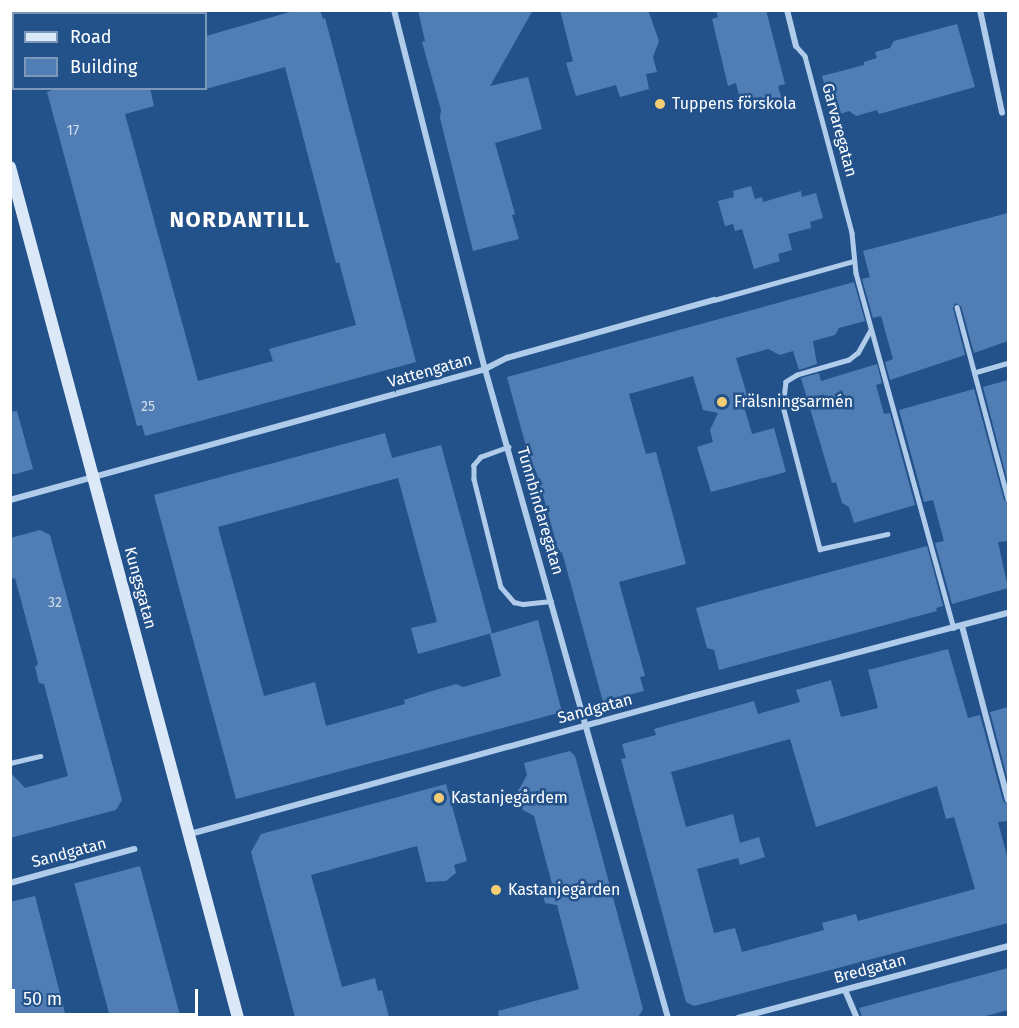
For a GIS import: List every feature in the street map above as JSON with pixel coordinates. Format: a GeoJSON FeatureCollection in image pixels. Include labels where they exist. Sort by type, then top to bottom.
{"type":"FeatureCollection","features":[{"type":"Feature","properties":{"kind":"main road","name":"Kungsgatan"},"geometry":{"type":"LineString","coordinates":[[10,167],[238,1017]]}},
{"type":"Feature","properties":{"kind":"street","name":"Tunnbindaregatan"},"geometry":{"type":"LineString","coordinates":[[394,10],[484,369],[509,447],[668,1017]]}},
{"type":"Feature","properties":{"kind":"street","name":"Garvaregatan"},"geometry":{"type":"LineString","coordinates":[[787,10],[796,46]]}},
{"type":"Feature","properties":{"kind":"street"},"geometry":{"type":"LineString","coordinates":[[980,10],[1002,113]]}},
{"type":"Feature","properties":{"kind":"street","name":"Vattengatan"},"geometry":{"type":"LineString","coordinates":[[10,500],[93,479],[484,369],[507,358],[714,300]]}},
{"type":"Feature","properties":{"kind":"street","name":"Sandgatan"},"geometry":{"type":"LineString","coordinates":[[190,834],[585,725],[1008,613]]}},
{"type":"Feature","properties":{"kind":"street"},"geometry":{"type":"LineString","coordinates":[[962,626],[1008,800]]}},
{"type":"Feature","properties":{"kind":"street","name":"Sandgatan"},"geometry":{"type":"LineString","coordinates":[[10,883],[134,849]]}},
{"type":"Feature","properties":{"kind":"street","name":"Bredgatan"},"geometry":{"type":"LineString","coordinates":[[738,1017],[1008,946]]}},
{"type":"Feature","properties":{"kind":"street"},"geometry":{"type":"LineString","coordinates":[[845,990],[857,1017]]}},
{"type":"Feature","properties":{"kind":"lane","name":"Garvaregatan"},"geometry":{"type":"LineString","coordinates":[[796,46],[806,56],[852,233],[854,261],[954,628]]}},
{"type":"Feature","properties":{"kind":"lane","name":"Vattengatan"},"geometry":{"type":"LineString","coordinates":[[714,300],[854,261]]}},
{"type":"Feature","properties":{"kind":"lane"},"geometry":{"type":"LineString","coordinates":[[957,307],[1008,499]]}},
{"type":"Feature","properties":{"kind":"lane"},"geometry":{"type":"LineString","coordinates":[[872,330],[858,353],[849,360],[797,375],[786,382],[783,406],[820,549],[886,534]]}},
{"type":"Feature","properties":{"kind":"lane"},"geometry":{"type":"LineString","coordinates":[[976,372],[1008,363]]}},
{"type":"Feature","properties":{"kind":"lane"},"geometry":{"type":"LineString","coordinates":[[509,447],[481,457],[474,465],[474,479],[501,587],[514,602],[524,604],[551,601]]}},
{"type":"Feature","properties":{"kind":"lane"},"geometry":{"type":"LineString","coordinates":[[10,763],[40,756]]}},
{"type":"Feature","properties":{"kind":"building"},"geometry":{"type":"Polygon","coordinates":[[[297,10],[320,10],[323,19],[325,18],[416,362],[145,436],[142,425],[137,426],[47,92],[52,90],[150,90],[154,106],[125,114],[198,381],[273,361],[269,349],[356,325],[339,262],[336,263],[285,67],[207,89],[207,36],[297,10]]]}},
{"type":"Feature","properties":{"kind":"building"},"geometry":{"type":"Polygon","coordinates":[[[418,10],[533,10],[490,86],[528,77],[542,129],[495,143],[515,214],[512,215],[519,239],[473,251],[440,118],[441,110],[422,42],[425,41],[418,10]]]}},
{"type":"Feature","properties":{"kind":"building"},"geometry":{"type":"Polygon","coordinates":[[[560,10],[648,10],[659,41],[653,57],[657,72],[646,74],[649,89],[620,97],[616,85],[576,96],[566,63],[573,61],[560,10]]]}},
{"type":"Feature","properties":{"kind":"building"},"geometry":{"type":"Polygon","coordinates":[[[716,10],[766,10],[785,84],[778,86],[782,100],[743,111],[736,83],[728,86],[712,19],[718,17],[716,10]]]}},
{"type":"Feature","properties":{"kind":"building"},"geometry":{"type":"Polygon","coordinates":[[[957,24],[975,87],[879,114],[877,110],[856,116],[849,111],[833,116],[822,76],[864,65],[864,62],[877,58],[875,52],[890,48],[894,41],[957,24]]]}},
{"type":"Feature","properties":{"kind":"building"},"geometry":{"type":"Polygon","coordinates":[[[751,186],[755,199],[762,197],[763,202],[801,191],[802,197],[816,193],[823,218],[810,222],[811,228],[788,234],[792,250],[778,254],[780,261],[754,269],[742,229],[735,231],[733,224],[725,226],[718,201],[734,197],[733,191],[751,186]]]}},
{"type":"Feature","properties":{"kind":"building"},"geometry":{"type":"Polygon","coordinates":[[[1008,213],[1008,341],[974,353],[961,306],[955,303],[953,308],[965,355],[890,380],[885,362],[893,359],[881,316],[873,318],[862,279],[870,277],[863,251],[1008,213]]]}},
{"type":"Feature","properties":{"kind":"building"},"geometry":{"type":"Polygon","coordinates":[[[854,282],[865,321],[839,328],[835,335],[813,341],[817,364],[799,370],[793,351],[780,355],[768,349],[736,358],[748,398],[743,403],[752,434],[774,428],[786,472],[711,492],[697,447],[713,442],[710,430],[718,413],[703,410],[693,376],[629,394],[646,454],[656,452],[686,564],[619,582],[645,676],[640,677],[644,691],[603,702],[562,552],[559,553],[538,477],[534,467],[532,468],[507,377],[854,282]]]}},
{"type":"Feature","properties":{"kind":"building"},"geometry":{"type":"Polygon","coordinates":[[[877,364],[882,383],[876,385],[884,414],[890,413],[915,505],[854,523],[849,507],[842,503],[836,482],[832,483],[801,378],[819,373],[821,381],[877,364]]]}},
{"type":"Feature","properties":{"kind":"building"},"geometry":{"type":"Polygon","coordinates":[[[1008,380],[1008,483],[983,387],[1008,380]]]}},
{"type":"Feature","properties":{"kind":"building"},"geometry":{"type":"Polygon","coordinates":[[[974,389],[1004,500],[1008,503],[1008,541],[998,542],[1008,588],[952,604],[935,543],[944,541],[933,500],[924,502],[899,410],[974,389]]]}},
{"type":"Feature","properties":{"kind":"building"},"geometry":{"type":"Polygon","coordinates":[[[17,411],[33,469],[10,474],[10,412],[17,411]]]}},
{"type":"Feature","properties":{"kind":"building"},"geometry":{"type":"Polygon","coordinates":[[[385,433],[392,458],[441,445],[492,633],[418,654],[411,628],[437,622],[398,478],[218,527],[264,696],[315,682],[326,726],[405,704],[404,700],[456,684],[463,687],[501,676],[490,634],[538,620],[562,712],[236,799],[154,495],[385,433]]]}},
{"type":"Feature","properties":{"kind":"building"},"geometry":{"type":"Polygon","coordinates":[[[40,530],[50,535],[122,800],[116,810],[10,838],[10,772],[25,788],[68,776],[44,684],[39,683],[35,667],[38,664],[15,578],[10,579],[10,538],[40,530]]]}},
{"type":"Feature","properties":{"kind":"building"},"geometry":{"type":"Polygon","coordinates":[[[927,546],[943,606],[936,608],[937,611],[719,670],[714,650],[707,648],[696,608],[927,546]]]}},
{"type":"Feature","properties":{"kind":"building"},"geometry":{"type":"Polygon","coordinates":[[[948,649],[968,718],[980,715],[1003,801],[1008,805],[1008,821],[998,822],[1008,860],[1008,923],[694,1006],[686,1002],[621,759],[626,758],[622,744],[656,735],[654,729],[754,701],[758,714],[800,702],[796,690],[831,680],[841,717],[878,708],[868,670],[948,649]],[[790,739],[671,772],[686,827],[733,814],[740,843],[759,837],[765,857],[740,865],[738,858],[697,869],[714,933],[735,928],[742,952],[824,930],[822,923],[856,914],[858,921],[975,889],[954,817],[946,819],[937,786],[816,827],[790,739]]]}},
{"type":"Feature","properties":{"kind":"building"},"geometry":{"type":"Polygon","coordinates":[[[1008,707],[1008,781],[990,712],[1008,707]]]}},
{"type":"Feature","properties":{"kind":"building"},"geometry":{"type":"Polygon","coordinates":[[[570,751],[575,756],[643,1009],[638,1017],[499,1017],[498,1011],[579,989],[557,905],[545,903],[542,891],[552,884],[534,816],[523,810],[518,791],[527,775],[524,763],[570,751]]]}},
{"type":"Feature","properties":{"kind":"building"},"geometry":{"type":"Polygon","coordinates":[[[446,784],[467,861],[454,865],[456,873],[446,881],[426,882],[417,846],[311,875],[342,987],[375,978],[378,991],[382,990],[389,1017],[295,1017],[251,852],[261,834],[446,784]]]}},
{"type":"Feature","properties":{"kind":"building"},"geometry":{"type":"Polygon","coordinates":[[[140,866],[180,1017],[110,1018],[74,884],[140,866]]]}},
{"type":"Feature","properties":{"kind":"building"},"geometry":{"type":"Polygon","coordinates":[[[35,896],[66,1017],[10,1017],[10,902],[35,896]]]}},
{"type":"Feature","properties":{"kind":"building"},"geometry":{"type":"Polygon","coordinates":[[[1008,968],[1008,1010],[982,1017],[862,1017],[859,1008],[1008,968]]]}},
{"type":"Feature","properties":{"kind":"place","name":"Tuppens förskola"},"geometry":{"type":"Point","coordinates":[660,104]}},
{"type":"Feature","properties":{"kind":"place","name":"Frälsningsarmén"},"geometry":{"type":"Point","coordinates":[722,402]}},
{"type":"Feature","properties":{"kind":"place","name":"Kastanjegårdem"},"geometry":{"type":"Point","coordinates":[439,798]}},
{"type":"Feature","properties":{"kind":"place","name":"Kastanjegården"},"geometry":{"type":"Point","coordinates":[496,890]}},
{"type":"Feature","properties":{"kind":"district","name":"NORDANTILL"},"geometry":{"type":"Point","coordinates":[240,220]}}]}
